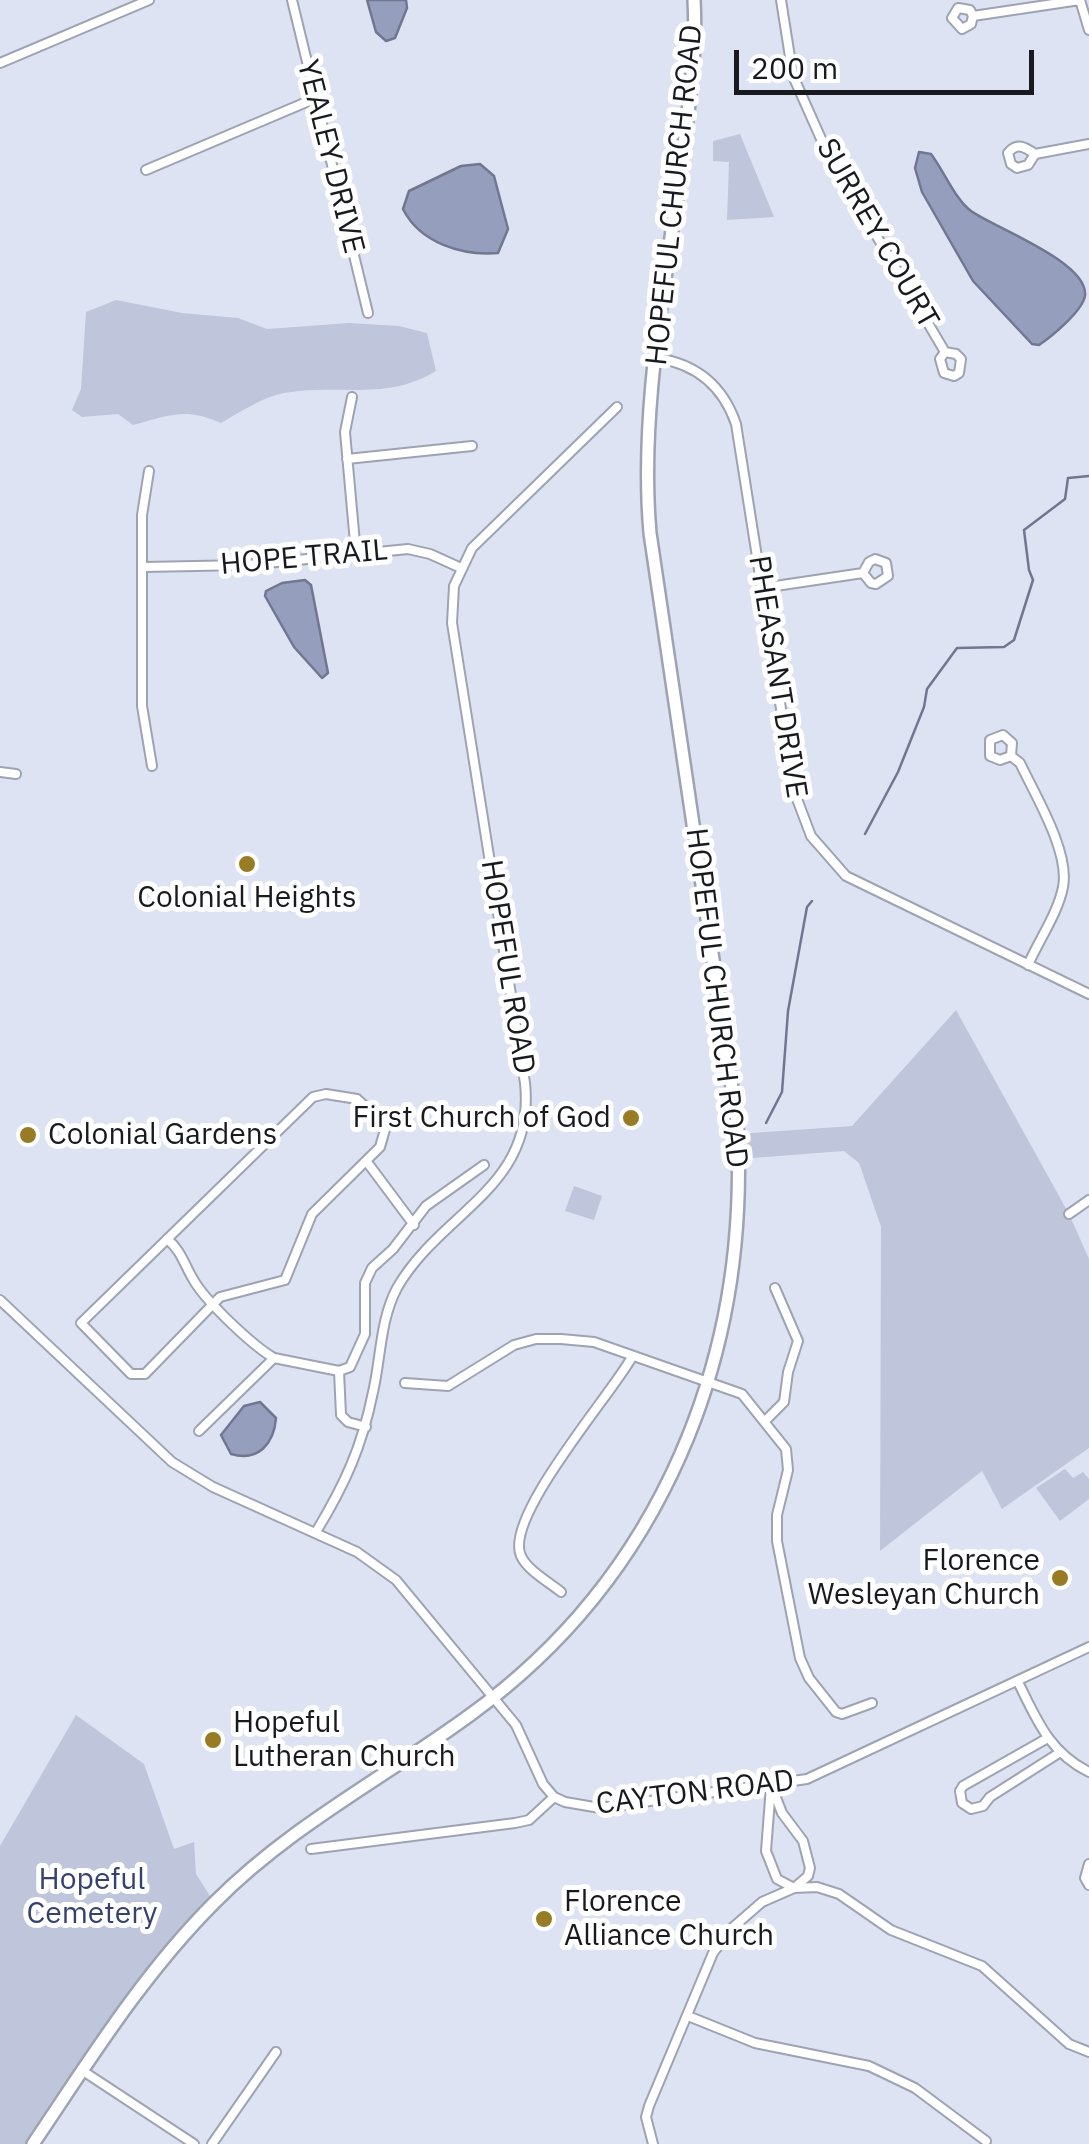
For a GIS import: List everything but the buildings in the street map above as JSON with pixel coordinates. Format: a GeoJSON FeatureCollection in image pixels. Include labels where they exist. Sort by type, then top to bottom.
{"type":"FeatureCollection","features":[{"type":"Feature","properties":{"kind":"main road","name":"HOPEFUL CHURCH ROAD"},"geometry":{"type":"LineString","coordinates":[[33,2144],[155,1970],[226,1892],[309,1822],[494,1697],[566,1630],[624,1558],[675,1468],[709,1382],[734,1271],[740,1168],[732,1088],[650,533],[647,460],[693,68],[694,0]]}},
{"type":"Feature","properties":{"kind":"street"},"geometry":{"type":"LineString","coordinates":[[0,62],[150,0]]}},
{"type":"Feature","properties":{"kind":"street","name":"YEALEY DRIVE"},"geometry":{"type":"LineString","coordinates":[[292,0],[368,313]]}},
{"type":"Feature","properties":{"kind":"street","name":"SURREY COURT"},"geometry":{"type":"LineString","coordinates":[[781,0],[793,76],[826,150],[944,352]]}},
{"type":"Feature","properties":{"kind":"street"},"geometry":{"type":"LineString","coordinates":[[973,16],[1080,0],[1089,30]]}},
{"type":"Feature","properties":{"kind":"street"},"geometry":{"type":"LineString","coordinates":[[146,170],[316,98]]}},
{"type":"Feature","properties":{"kind":"street"},"geometry":{"type":"LineString","coordinates":[[1035,154],[1089,144]]}},
{"type":"Feature","properties":{"kind":"street","name":"PHEASANT DRIVE"},"geometry":{"type":"LineString","coordinates":[[657,358],[694,370],[716,388],[731,410],[739,438],[794,791],[811,836],[846,876],[1089,994]]}},
{"type":"Feature","properties":{"kind":"street"},"geometry":{"type":"LineString","coordinates":[[352,397],[345,432],[356,554]]}},
{"type":"Feature","properties":{"kind":"street","name":"HOPEFUL ROAD"},"geometry":{"type":"LineString","coordinates":[[316,1532],[346,1484],[366,1426],[384,1323],[396,1291],[412,1266],[503,1173],[523,1136],[527,1114],[452,623],[452,599],[460,568],[472,548],[617,406]]}},
{"type":"Feature","properties":{"kind":"street"},"geometry":{"type":"LineString","coordinates":[[347,459],[472,446]]}},
{"type":"Feature","properties":{"kind":"street"},"geometry":{"type":"LineString","coordinates":[[149,472],[142,515],[142,706],[152,766]]}},
{"type":"Feature","properties":{"kind":"street","name":"HOPE TRAIL"},"geometry":{"type":"LineString","coordinates":[[144,568],[247,565],[408,550],[430,554],[460,568]]}},
{"type":"Feature","properties":{"kind":"street"},"geometry":{"type":"LineString","coordinates":[[762,588],[864,573]]}},
{"type":"Feature","properties":{"kind":"street"},"geometry":{"type":"LineString","coordinates":[[1011,756],[1020,763],[1060,851],[1065,874],[1060,899],[1028,965]]}},
{"type":"Feature","properties":{"kind":"street"},"geometry":{"type":"LineString","coordinates":[[0,772],[16,774]]}},
{"type":"Feature","properties":{"kind":"street"},"geometry":{"type":"LineString","coordinates":[[326,1094],[357,1099],[386,1126],[380,1148],[367,1162],[312,1214],[292,1271],[285,1280],[228,1293],[146,1374],[131,1374],[81,1323],[313,1098],[326,1094]]}},
{"type":"Feature","properties":{"kind":"street"},"geometry":{"type":"LineString","coordinates":[[367,1162],[414,1225]]}},
{"type":"Feature","properties":{"kind":"street"},"geometry":{"type":"LineString","coordinates":[[167,1239],[184,1259],[199,1287],[258,1349],[274,1358],[340,1370],[353,1364],[364,1334],[365,1283],[372,1268],[414,1225],[426,1206],[484,1165]]}},
{"type":"Feature","properties":{"kind":"street"},"geometry":{"type":"LineString","coordinates":[[1069,1214],[1089,1200]]}},
{"type":"Feature","properties":{"kind":"street"},"geometry":{"type":"LineString","coordinates":[[766,1420],[784,1402],[798,1341],[774,1288]]}},
{"type":"Feature","properties":{"kind":"street","name":"CAYTON ROAD"},"geometry":{"type":"LineString","coordinates":[[0,1300],[172,1462],[212,1487],[357,1552],[396,1580],[516,1725],[554,1797],[581,1807],[600,1808],[772,1786],[822,1774],[1089,1647]]}},
{"type":"Feature","properties":{"kind":"street"},"geometry":{"type":"LineString","coordinates":[[404,1383],[448,1386],[514,1344],[536,1339],[594,1342],[742,1394],[782,1440],[788,1460],[776,1538],[800,1658],[809,1678],[836,1712],[842,1714],[872,1703]]}},
{"type":"Feature","properties":{"kind":"street"},"geometry":{"type":"LineString","coordinates":[[561,1592],[522,1560],[518,1543],[521,1527],[542,1487],[632,1357]]}},
{"type":"Feature","properties":{"kind":"street"},"geometry":{"type":"LineString","coordinates":[[199,1431],[274,1358]]}},
{"type":"Feature","properties":{"kind":"street"},"geometry":{"type":"LineString","coordinates":[[340,1370],[341,1414],[348,1422],[366,1426]]}},
{"type":"Feature","properties":{"kind":"street"},"geometry":{"type":"LineString","coordinates":[[1018,1682],[1046,1739],[1058,1753],[1089,1772]]}},
{"type":"Feature","properties":{"kind":"street"},"geometry":{"type":"LineString","coordinates":[[1046,1739],[964,1786],[960,1791],[962,1803],[971,1809],[983,1806],[996,1793],[1058,1753]]}},
{"type":"Feature","properties":{"kind":"street"},"geometry":{"type":"LineString","coordinates":[[772,1786],[766,1851],[777,1878],[794,1888],[817,1887],[839,1894],[908,1938],[982,1966],[1070,2044],[1089,2052]]}},
{"type":"Feature","properties":{"kind":"street"},"geometry":{"type":"LineString","coordinates":[[653,2144],[646,2118],[712,1953],[731,1929],[762,1902],[794,1888],[808,1876],[808,1854],[778,1805],[772,1786]]}},
{"type":"Feature","properties":{"kind":"street"},"geometry":{"type":"LineString","coordinates":[[311,1849],[515,1824],[529,1820],[554,1797]]}},
{"type":"Feature","properties":{"kind":"street"},"geometry":{"type":"LineString","coordinates":[[1089,1864],[1085,1871],[1089,1885]]}},
{"type":"Feature","properties":{"kind":"street"},"geometry":{"type":"LineString","coordinates":[[688,2016],[754,2044],[869,2066],[915,2088],[986,2141]]}},
{"type":"Feature","properties":{"kind":"street"},"geometry":{"type":"LineString","coordinates":[[212,2144],[276,2052]]}},
{"type":"Feature","properties":{"kind":"street"},"geometry":{"type":"LineString","coordinates":[[82,2071],[194,2144]]}},
{"type":"Feature","properties":{"kind":"green space"},"geometry":{"type":"Polygon","coordinates":[[[740,134],[774,217],[727,220],[729,162],[713,161],[713,141],[740,134]]]}},
{"type":"Feature","properties":{"kind":"green space"},"geometry":{"type":"Polygon","coordinates":[[[116,300],[182,313],[238,318],[267,329],[349,323],[399,326],[427,333],[436,371],[380,389],[284,393],[260,401],[221,423],[187,414],[133,425],[118,414],[82,417],[72,410],[81,389],[86,312],[116,300]]]}},
{"type":"Feature","properties":{"kind":"green space"},"geometry":{"type":"Polygon","coordinates":[[[956,1010],[1069,1214],[1089,1259],[1089,1448],[1002,1509],[982,1471],[880,1551],[881,1227],[859,1163],[844,1151],[739,1159],[737,1134],[852,1126],[956,1010]]]}},
{"type":"Feature","properties":{"kind":"green space"},"geometry":{"type":"Polygon","coordinates":[[[574,1186],[602,1196],[594,1220],[565,1211],[574,1186]]]}},
{"type":"Feature","properties":{"kind":"green space"},"geometry":{"type":"Polygon","coordinates":[[[1065,1469],[1073,1478],[1083,1472],[1089,1479],[1089,1499],[1060,1521],[1036,1488],[1065,1469]]]}},
{"type":"Feature","properties":{"kind":"green space","name":"Hopeful Cemetery"},"geometry":{"type":"Polygon","coordinates":[[[76,1715],[144,1764],[174,1849],[194,1842],[196,1874],[214,1902],[175,1946],[33,2144],[0,2144],[0,1846],[76,1715]]]}},
{"type":"Feature","properties":{"kind":"shaded area"},"geometry":{"type":"Polygon","coordinates":[[[367,0],[406,0],[407,8],[395,38],[386,41],[376,32],[367,0]]]}},
{"type":"Feature","properties":{"kind":"shaded area"},"geometry":{"type":"Polygon","coordinates":[[[919,152],[931,154],[971,211],[1057,258],[1082,283],[1085,295],[1079,308],[1039,345],[1032,344],[973,281],[922,192],[915,168],[919,152]]]}},
{"type":"Feature","properties":{"kind":"shaded area"},"geometry":{"type":"Polygon","coordinates":[[[480,164],[494,176],[508,229],[498,253],[470,252],[443,245],[420,231],[403,209],[409,191],[461,166],[480,164]]]}},
{"type":"Feature","properties":{"kind":"shaded area"},"geometry":{"type":"Polygon","coordinates":[[[305,580],[311,585],[328,673],[322,678],[294,647],[265,596],[266,591],[282,583],[305,580]]]}},
{"type":"Feature","properties":{"kind":"shaded area"},"geometry":{"type":"Polygon","coordinates":[[[260,1402],[276,1418],[272,1436],[257,1453],[231,1454],[221,1435],[244,1406],[260,1402]]]}},
{"type":"Feature","properties":{"kind":"waterway"},"geometry":{"type":"LineString","coordinates":[[865,834],[898,772],[924,707],[927,689],[957,648],[1004,647],[1014,640],[1033,580],[1024,530],[1065,499],[1068,478],[1089,476]]}},
{"type":"Feature","properties":{"kind":"waterway"},"geometry":{"type":"LineString","coordinates":[[766,1123],[782,1092],[788,1011],[807,907],[812,901]]}},
{"type":"Feature","properties":{"kind":"place","name":"Colonial Heights"},"geometry":{"type":"Point","coordinates":[247,864]}},
{"type":"Feature","properties":{"kind":"place","name":"First Church of God"},"geometry":{"type":"Point","coordinates":[631,1118]}},
{"type":"Feature","properties":{"kind":"place","name":"Colonial Gardens"},"geometry":{"type":"Point","coordinates":[28,1135]}},
{"type":"Feature","properties":{"kind":"place","name":"Florence Wesleyan Church"},"geometry":{"type":"Point","coordinates":[1060,1578]}},
{"type":"Feature","properties":{"kind":"place","name":"Hopeful Lutheran Church"},"geometry":{"type":"Point","coordinates":[213,1740]}},
{"type":"Feature","properties":{"kind":"place","name":"Florence Alliance Church"},"geometry":{"type":"Point","coordinates":[544,1919]}}]}
